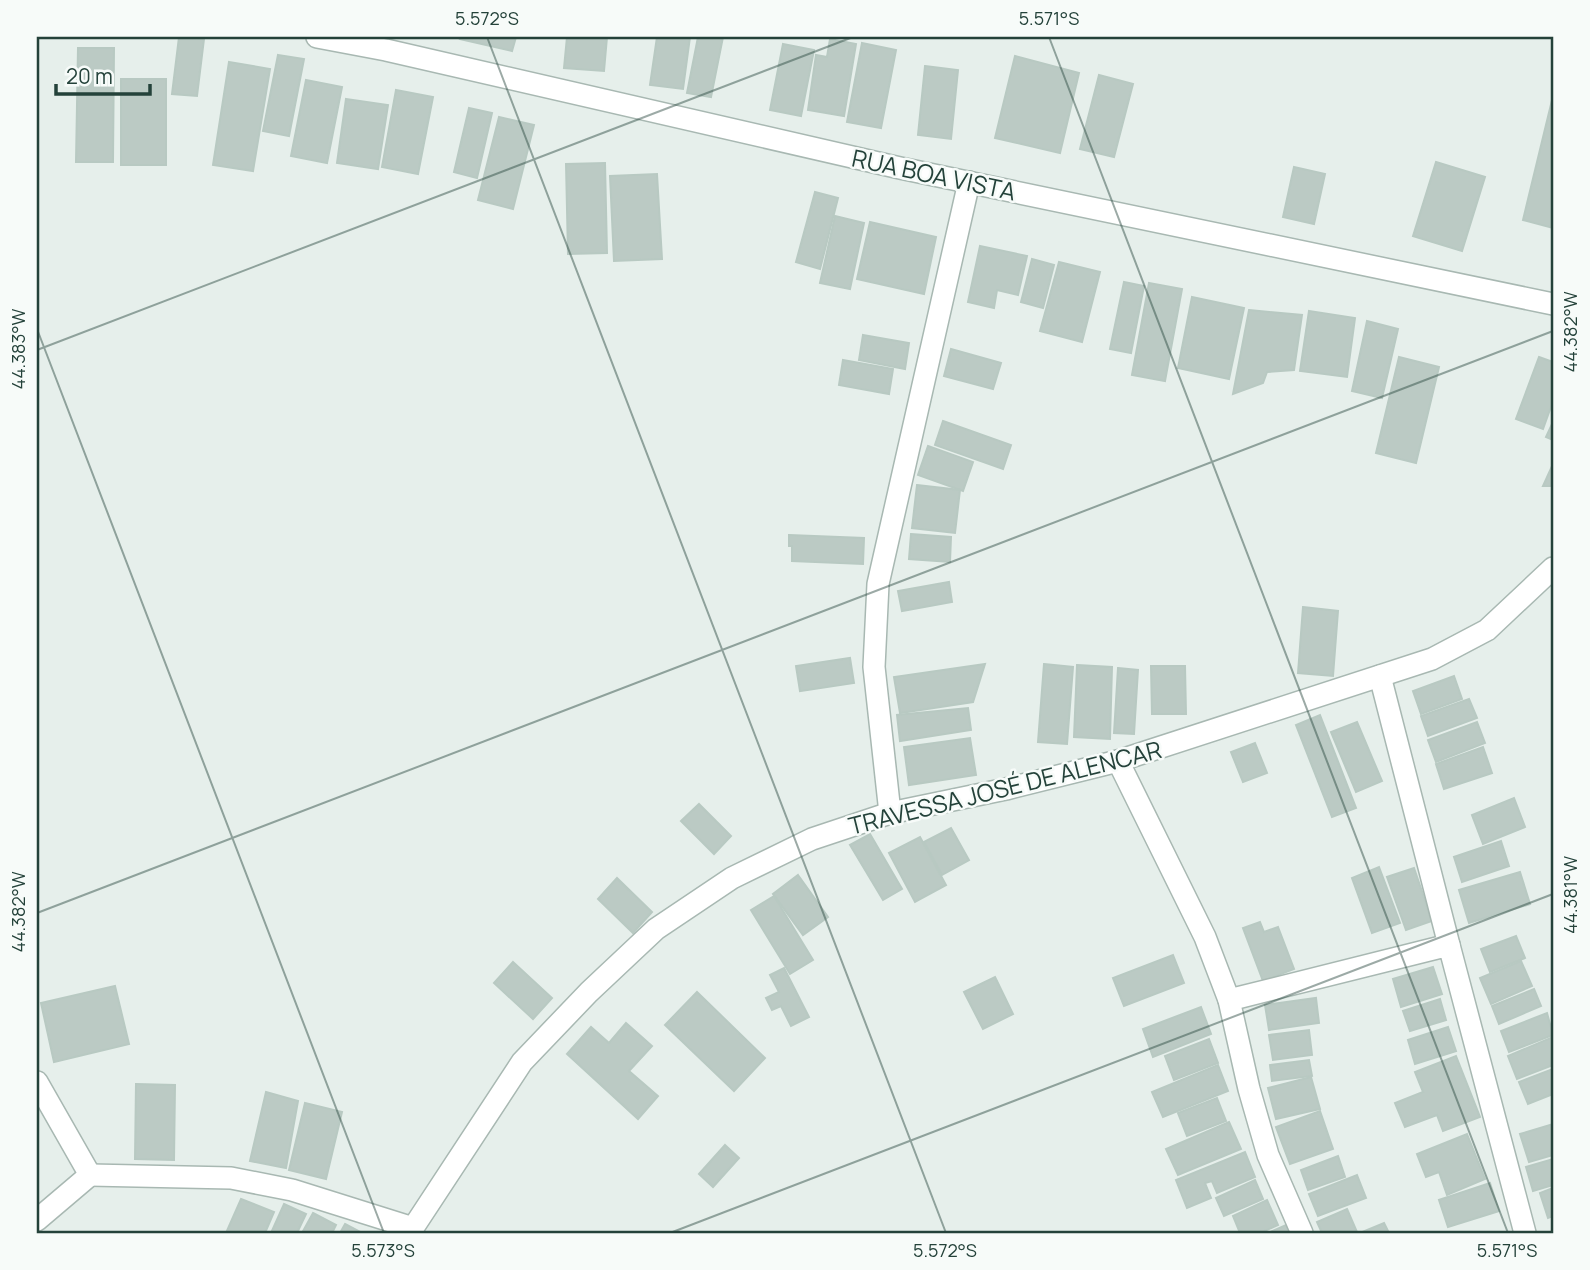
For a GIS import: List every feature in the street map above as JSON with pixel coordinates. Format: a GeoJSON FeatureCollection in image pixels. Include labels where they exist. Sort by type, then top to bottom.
{"type":"FeatureCollection","features":[{"type":"Feature","properties":{"kind":"street","name":"RUA BOA VISTA"},"geometry":{"type":"LineString","coordinates":[[317,37],[386,50],[969,182],[1553,304]]}},
{"type":"Feature","properties":{"kind":"street"},"geometry":{"type":"LineString","coordinates":[[890,813],[874,667],[877,584],[969,182]]}},
{"type":"Feature","properties":{"kind":"street","name":"TRAVESSA JOSÉ DE ALENCAR"},"geometry":{"type":"LineString","coordinates":[[90,1175],[231,1178],[292,1190],[413,1230],[522,1062],[589,992],[656,929],[732,878],[812,839],[890,813],[1006,789],[1118,761],[1432,659],[1487,630],[1553,568]]}},
{"type":"Feature","properties":{"kind":"street"},"geometry":{"type":"LineString","coordinates":[[1380,676],[1525,1233]]}},
{"type":"Feature","properties":{"kind":"street"},"geometry":{"type":"LineString","coordinates":[[1118,761],[1205,937],[1229,1000],[1249,1089],[1268,1155],[1302,1233]]}},
{"type":"Feature","properties":{"kind":"street"},"geometry":{"type":"LineString","coordinates":[[1229,1000],[1449,945]]}},
{"type":"Feature","properties":{"kind":"street"},"geometry":{"type":"LineString","coordinates":[[37,1082],[90,1175],[37,1220]]}},
{"type":"Feature","properties":{"kind":"building"},"geometry":{"type":"Polygon","coordinates":[[[179,37],[204,39],[197,96],[172,94],[179,37]]]}},
{"type":"Feature","properties":{"kind":"building"},"geometry":{"type":"Polygon","coordinates":[[[516,37],[512,51],[460,39],[516,37]]]}},
{"type":"Feature","properties":{"kind":"building"},"geometry":{"type":"Polygon","coordinates":[[[567,37],[607,37],[604,71],[564,68],[567,37]]]}},
{"type":"Feature","properties":{"kind":"building"},"geometry":{"type":"Polygon","coordinates":[[[657,37],[690,37],[683,89],[650,85],[657,37]]]}},
{"type":"Feature","properties":{"kind":"building"},"geometry":{"type":"Polygon","coordinates":[[[698,37],[723,37],[711,97],[687,93],[698,37]]]}},
{"type":"Feature","properties":{"kind":"building"},"geometry":{"type":"Polygon","coordinates":[[[830,39],[856,44],[844,116],[808,110],[816,55],[827,57],[830,39]]]}},
{"type":"Feature","properties":{"kind":"building"},"geometry":{"type":"Polygon","coordinates":[[[862,43],[896,50],[881,128],[847,122],[862,43]]]}},
{"type":"Feature","properties":{"kind":"building"},"geometry":{"type":"Polygon","coordinates":[[[783,44],[814,50],[801,116],[770,110],[783,44]]]}},
{"type":"Feature","properties":{"kind":"building"},"geometry":{"type":"Polygon","coordinates":[[[78,48],[114,48],[113,162],[76,162],[78,48]]]}},
{"type":"Feature","properties":{"kind":"building"},"geometry":{"type":"Polygon","coordinates":[[[278,55],[304,59],[289,136],[263,131],[278,55]]]}},
{"type":"Feature","properties":{"kind":"building"},"geometry":{"type":"Polygon","coordinates":[[[1015,56],[1079,73],[1060,153],[995,138],[1015,56]]]}},
{"type":"Feature","properties":{"kind":"building"},"geometry":{"type":"Polygon","coordinates":[[[229,62],[270,69],[253,171],[213,165],[229,62]]]}},
{"type":"Feature","properties":{"kind":"building"},"geometry":{"type":"Polygon","coordinates":[[[925,66],[958,70],[951,139],[918,135],[925,66]]]}},
{"type":"Feature","properties":{"kind":"building"},"geometry":{"type":"Polygon","coordinates":[[[1099,75],[1133,84],[1114,157],[1080,149],[1099,75]]]}},
{"type":"Feature","properties":{"kind":"building"},"geometry":{"type":"Polygon","coordinates":[[[121,79],[166,79],[166,165],[121,165],[121,79]]]}},
{"type":"Feature","properties":{"kind":"building"},"geometry":{"type":"Polygon","coordinates":[[[306,80],[342,87],[327,163],[291,156],[306,80]]]}},
{"type":"Feature","properties":{"kind":"building"},"geometry":{"type":"Polygon","coordinates":[[[396,90],[433,97],[418,174],[382,167],[396,90]]]}},
{"type":"Feature","properties":{"kind":"building"},"geometry":{"type":"Polygon","coordinates":[[[1553,96],[1553,228],[1523,220],[1553,96]]]}},
{"type":"Feature","properties":{"kind":"building"},"geometry":{"type":"Polygon","coordinates":[[[346,99],[388,105],[378,169],[337,163],[346,99]]]}},
{"type":"Feature","properties":{"kind":"building"},"geometry":{"type":"Polygon","coordinates":[[[469,108],[492,113],[477,178],[454,172],[469,108]]]}},
{"type":"Feature","properties":{"kind":"building"},"geometry":{"type":"Polygon","coordinates":[[[499,117],[534,125],[513,209],[478,200],[499,117]]]}},
{"type":"Feature","properties":{"kind":"building"},"geometry":{"type":"Polygon","coordinates":[[[1436,162],[1485,177],[1462,251],[1413,236],[1436,162]]]}},
{"type":"Feature","properties":{"kind":"building"},"geometry":{"type":"Polygon","coordinates":[[[605,163],[607,253],[568,254],[566,164],[605,163]]]}},
{"type":"Feature","properties":{"kind":"building"},"geometry":{"type":"Polygon","coordinates":[[[1294,167],[1325,174],[1314,224],[1283,217],[1294,167]]]}},
{"type":"Feature","properties":{"kind":"building"},"geometry":{"type":"Polygon","coordinates":[[[657,174],[662,259],[614,261],[610,176],[657,174]]]}},
{"type":"Feature","properties":{"kind":"building"},"geometry":{"type":"Polygon","coordinates":[[[815,192],[838,198],[820,269],[796,262],[815,192]]]}},
{"type":"Feature","properties":{"kind":"building"},"geometry":{"type":"Polygon","coordinates":[[[835,216],[864,223],[850,289],[820,283],[835,216]]]}},
{"type":"Feature","properties":{"kind":"building"},"geometry":{"type":"Polygon","coordinates":[[[870,222],[936,237],[924,294],[857,279],[870,222]]]}},
{"type":"Feature","properties":{"kind":"building"},"geometry":{"type":"Polygon","coordinates":[[[980,246],[1027,256],[1018,295],[997,290],[994,308],[968,302],[980,246]]]}},
{"type":"Feature","properties":{"kind":"building"},"geometry":{"type":"Polygon","coordinates":[[[1032,259],[1054,265],[1043,308],[1021,302],[1032,259]]]}},
{"type":"Feature","properties":{"kind":"building"},"geometry":{"type":"Polygon","coordinates":[[[1059,262],[1100,272],[1082,342],[1040,331],[1059,262]]]}},
{"type":"Feature","properties":{"kind":"building"},"geometry":{"type":"Polygon","coordinates":[[[1124,282],[1144,286],[1131,353],[1110,349],[1124,282]]]}},
{"type":"Feature","properties":{"kind":"building"},"geometry":{"type":"Polygon","coordinates":[[[1149,283],[1182,289],[1165,381],[1132,375],[1149,283]]]}},
{"type":"Feature","properties":{"kind":"building"},"geometry":{"type":"Polygon","coordinates":[[[1192,297],[1244,308],[1229,379],[1178,368],[1192,297]]]}},
{"type":"Feature","properties":{"kind":"building"},"geometry":{"type":"Polygon","coordinates":[[[1249,310],[1302,315],[1294,370],[1267,372],[1263,383],[1233,394],[1249,310]]]}},
{"type":"Feature","properties":{"kind":"building"},"geometry":{"type":"Polygon","coordinates":[[[1309,311],[1355,318],[1347,377],[1300,371],[1309,311]]]}},
{"type":"Feature","properties":{"kind":"building"},"geometry":{"type":"Polygon","coordinates":[[[1367,321],[1398,329],[1382,398],[1352,391],[1367,321]]]}},
{"type":"Feature","properties":{"kind":"building"},"geometry":{"type":"Polygon","coordinates":[[[863,335],[909,343],[905,369],[859,360],[863,335]]]}},
{"type":"Feature","properties":{"kind":"building"},"geometry":{"type":"Polygon","coordinates":[[[951,349],[1001,363],[993,389],[944,376],[951,349]]]}},
{"type":"Feature","properties":{"kind":"building"},"geometry":{"type":"Polygon","coordinates":[[[1399,357],[1439,367],[1416,463],[1376,453],[1399,357]]]}},
{"type":"Feature","properties":{"kind":"building"},"geometry":{"type":"Polygon","coordinates":[[[1539,357],[1553,362],[1553,401],[1543,429],[1516,419],[1539,357]]]}},
{"type":"Feature","properties":{"kind":"building"},"geometry":{"type":"Polygon","coordinates":[[[843,360],[893,369],[889,394],[839,385],[843,360]]]}},
{"type":"Feature","properties":{"kind":"building"},"geometry":{"type":"Polygon","coordinates":[[[943,421],[1011,445],[1003,469],[935,445],[943,421]]]}},
{"type":"Feature","properties":{"kind":"building"},"geometry":{"type":"Polygon","coordinates":[[[1553,422],[1553,440],[1546,437],[1553,422]]]}},
{"type":"Feature","properties":{"kind":"building"},"geometry":{"type":"Polygon","coordinates":[[[928,446],[973,462],[963,491],[918,475],[928,446]]]}},
{"type":"Feature","properties":{"kind":"building"},"geometry":{"type":"Polygon","coordinates":[[[1553,464],[1553,486],[1543,486],[1553,464]]]}},
{"type":"Feature","properties":{"kind":"building"},"geometry":{"type":"Polygon","coordinates":[[[917,485],[960,490],[955,533],[912,528],[917,485]]]}},
{"type":"Feature","properties":{"kind":"building"},"geometry":{"type":"Polygon","coordinates":[[[911,534],[951,537],[950,562],[909,559],[911,534]]]}},
{"type":"Feature","properties":{"kind":"building"},"geometry":{"type":"Polygon","coordinates":[[[789,535],[864,538],[863,564],[792,561],[789,535]]]}},
{"type":"Feature","properties":{"kind":"building"},"geometry":{"type":"Polygon","coordinates":[[[949,582],[952,602],[902,611],[898,591],[949,582]]]}},
{"type":"Feature","properties":{"kind":"building"},"geometry":{"type":"Polygon","coordinates":[[[1303,607],[1338,611],[1333,676],[1298,673],[1303,607]]]}},
{"type":"Feature","properties":{"kind":"building"},"geometry":{"type":"Polygon","coordinates":[[[850,658],[854,683],[800,691],[796,666],[850,658]]]}},
{"type":"Feature","properties":{"kind":"building"},"geometry":{"type":"Polygon","coordinates":[[[985,664],[973,702],[900,713],[894,677],[985,664]]]}},
{"type":"Feature","properties":{"kind":"building"},"geometry":{"type":"Polygon","coordinates":[[[1044,664],[1073,667],[1067,744],[1038,742],[1044,664]]]}},
{"type":"Feature","properties":{"kind":"building"},"geometry":{"type":"Polygon","coordinates":[[[1077,665],[1112,667],[1110,739],[1074,737],[1077,665]]]}},
{"type":"Feature","properties":{"kind":"building"},"geometry":{"type":"Polygon","coordinates":[[[1151,666],[1185,666],[1186,714],[1152,714],[1151,666]]]}},
{"type":"Feature","properties":{"kind":"building"},"geometry":{"type":"Polygon","coordinates":[[[1118,668],[1138,670],[1134,734],[1114,733],[1118,668]]]}},
{"type":"Feature","properties":{"kind":"building"},"geometry":{"type":"Polygon","coordinates":[[[1454,676],[1462,699],[1421,714],[1413,691],[1454,676]]]}},
{"type":"Feature","properties":{"kind":"building"},"geometry":{"type":"Polygon","coordinates":[[[1469,699],[1477,718],[1428,736],[1421,716],[1469,699]]]}},
{"type":"Feature","properties":{"kind":"building"},"geometry":{"type":"Polygon","coordinates":[[[968,708],[971,730],[900,741],[897,715],[968,708]]]}},
{"type":"Feature","properties":{"kind":"building"},"geometry":{"type":"Polygon","coordinates":[[[1320,715],[1356,808],[1332,817],[1296,725],[1320,715]]]}},
{"type":"Feature","properties":{"kind":"building"},"geometry":{"type":"Polygon","coordinates":[[[1357,722],[1382,781],[1356,792],[1331,732],[1357,722]]]}},
{"type":"Feature","properties":{"kind":"building"},"geometry":{"type":"Polygon","coordinates":[[[1477,722],[1485,743],[1436,762],[1428,740],[1477,722]]]}},
{"type":"Feature","properties":{"kind":"building"},"geometry":{"type":"Polygon","coordinates":[[[970,738],[976,775],[909,785],[904,747],[970,738]]]}},
{"type":"Feature","properties":{"kind":"building"},"geometry":{"type":"Polygon","coordinates":[[[1255,743],[1267,773],[1243,782],[1231,752],[1255,743]]]}},
{"type":"Feature","properties":{"kind":"building"},"geometry":{"type":"Polygon","coordinates":[[[1483,747],[1492,773],[1444,789],[1436,764],[1483,747]]]}},
{"type":"Feature","properties":{"kind":"building"},"geometry":{"type":"Polygon","coordinates":[[[1514,798],[1525,827],[1483,844],[1472,815],[1514,798]]]}},
{"type":"Feature","properties":{"kind":"building"},"geometry":{"type":"Polygon","coordinates":[[[699,804],[731,836],[714,854],[681,821],[699,804]]]}},
{"type":"Feature","properties":{"kind":"building"},"geometry":{"type":"Polygon","coordinates":[[[951,828],[969,860],[942,875],[924,842],[951,828]]]}},
{"type":"Feature","properties":{"kind":"building"},"geometry":{"type":"Polygon","coordinates":[[[870,834],[902,889],[883,900],[850,845],[870,834]]]}},
{"type":"Feature","properties":{"kind":"building"},"geometry":{"type":"Polygon","coordinates":[[[920,837],[946,885],[915,902],[889,853],[920,837]]]}},
{"type":"Feature","properties":{"kind":"building"},"geometry":{"type":"Polygon","coordinates":[[[1501,841],[1509,866],[1462,882],[1454,857],[1501,841]]]}},
{"type":"Feature","properties":{"kind":"building"},"geometry":{"type":"Polygon","coordinates":[[[1379,867],[1400,923],[1372,933],[1352,878],[1379,867]]]}},
{"type":"Feature","properties":{"kind":"building"},"geometry":{"type":"Polygon","coordinates":[[[1414,868],[1432,921],[1406,930],[1387,877],[1414,868]]]}},
{"type":"Feature","properties":{"kind":"building"},"geometry":{"type":"Polygon","coordinates":[[[1520,872],[1530,904],[1469,923],[1459,890],[1520,872]]]}},
{"type":"Feature","properties":{"kind":"building"},"geometry":{"type":"Polygon","coordinates":[[[798,875],[828,917],[803,935],[773,894],[798,875]]]}},
{"type":"Feature","properties":{"kind":"building"},"geometry":{"type":"Polygon","coordinates":[[[617,878],[652,912],[633,933],[598,899],[617,878]]]}},
{"type":"Feature","properties":{"kind":"building"},"geometry":{"type":"Polygon","coordinates":[[[774,896],[813,960],[790,974],[751,910],[774,896]]]}},
{"type":"Feature","properties":{"kind":"building"},"geometry":{"type":"Polygon","coordinates":[[[1260,922],[1264,932],[1278,927],[1294,969],[1263,981],[1243,928],[1260,922]]]}},
{"type":"Feature","properties":{"kind":"building"},"geometry":{"type":"Polygon","coordinates":[[[1516,936],[1525,958],[1490,972],[1481,949],[1516,936]]]}},
{"type":"Feature","properties":{"kind":"building"},"geometry":{"type":"Polygon","coordinates":[[[1173,955],[1184,983],[1124,1006],[1113,978],[1173,955]]]}},
{"type":"Feature","properties":{"kind":"building"},"geometry":{"type":"Polygon","coordinates":[[[1521,961],[1532,986],[1491,1004],[1480,978],[1521,961]]]}},
{"type":"Feature","properties":{"kind":"building"},"geometry":{"type":"Polygon","coordinates":[[[513,962],[552,998],[533,1019],[494,983],[513,962]]]}},
{"type":"Feature","properties":{"kind":"building"},"geometry":{"type":"Polygon","coordinates":[[[1433,967],[1442,994],[1401,1007],[1393,979],[1433,967]]]}},
{"type":"Feature","properties":{"kind":"building"},"geometry":{"type":"Polygon","coordinates":[[[784,968],[809,1017],[791,1026],[781,1006],[772,1010],[766,998],[779,992],[770,975],[784,968]]]}},
{"type":"Feature","properties":{"kind":"building"},"geometry":{"type":"Polygon","coordinates":[[[995,977],[1013,1014],[983,1029],[964,992],[995,977]]]}},
{"type":"Feature","properties":{"kind":"building"},"geometry":{"type":"Polygon","coordinates":[[[115,986],[129,1044],[54,1062],[41,1003],[115,986]]]}},
{"type":"Feature","properties":{"kind":"building"},"geometry":{"type":"Polygon","coordinates":[[[1534,989],[1541,1006],[1499,1024],[1492,1006],[1534,989]]]}},
{"type":"Feature","properties":{"kind":"building"},"geometry":{"type":"Polygon","coordinates":[[[697,992],[765,1058],[734,1091],[665,1025],[697,992]]]}},
{"type":"Feature","properties":{"kind":"building"},"geometry":{"type":"Polygon","coordinates":[[[1316,998],[1319,1023],[1269,1030],[1265,1005],[1316,998]]]}},
{"type":"Feature","properties":{"kind":"building"},"geometry":{"type":"Polygon","coordinates":[[[1440,999],[1446,1020],[1410,1031],[1403,1011],[1440,999]]]}},
{"type":"Feature","properties":{"kind":"building"},"geometry":{"type":"Polygon","coordinates":[[[1201,1007],[1211,1034],[1153,1057],[1143,1029],[1201,1007]]]}},
{"type":"Feature","properties":{"kind":"building"},"geometry":{"type":"Polygon","coordinates":[[[1547,1013],[1553,1035],[1509,1052],[1501,1031],[1547,1013]]]}},
{"type":"Feature","properties":{"kind":"building"},"geometry":{"type":"Polygon","coordinates":[[[626,1023],[652,1046],[629,1071],[658,1096],[638,1119],[567,1054],[591,1027],[609,1043],[626,1023]]]}},
{"type":"Feature","properties":{"kind":"building"},"geometry":{"type":"Polygon","coordinates":[[[1448,1027],[1456,1051],[1415,1064],[1408,1040],[1448,1027]]]}},
{"type":"Feature","properties":{"kind":"building"},"geometry":{"type":"Polygon","coordinates":[[[1309,1030],[1312,1055],[1273,1060],[1269,1035],[1309,1030]]]}},
{"type":"Feature","properties":{"kind":"building"},"geometry":{"type":"Polygon","coordinates":[[[1553,1037],[1553,1065],[1517,1079],[1508,1056],[1553,1037]]]}},
{"type":"Feature","properties":{"kind":"building"},"geometry":{"type":"Polygon","coordinates":[[[1209,1039],[1218,1063],[1174,1080],[1165,1056],[1209,1039]]]}},
{"type":"Feature","properties":{"kind":"building"},"geometry":{"type":"Polygon","coordinates":[[[1456,1056],[1480,1117],[1443,1131],[1437,1115],[1405,1127],[1395,1103],[1423,1092],[1415,1072],[1456,1056]]]}},
{"type":"Feature","properties":{"kind":"building"},"geometry":{"type":"Polygon","coordinates":[[[1309,1060],[1312,1076],[1272,1081],[1270,1065],[1309,1060]]]}},
{"type":"Feature","properties":{"kind":"building"},"geometry":{"type":"Polygon","coordinates":[[[1218,1065],[1228,1091],[1163,1117],[1152,1092],[1218,1065]]]}},
{"type":"Feature","properties":{"kind":"building"},"geometry":{"type":"Polygon","coordinates":[[[1553,1069],[1553,1094],[1528,1104],[1519,1082],[1553,1069]]]}},
{"type":"Feature","properties":{"kind":"building"},"geometry":{"type":"Polygon","coordinates":[[[1311,1077],[1320,1109],[1276,1119],[1268,1088],[1311,1077]]]}},
{"type":"Feature","properties":{"kind":"building"},"geometry":{"type":"Polygon","coordinates":[[[136,1084],[175,1085],[174,1160],[135,1159],[136,1084]]]}},
{"type":"Feature","properties":{"kind":"building"},"geometry":{"type":"Polygon","coordinates":[[[266,1092],[298,1101],[286,1168],[250,1161],[266,1092]]]}},
{"type":"Feature","properties":{"kind":"building"},"geometry":{"type":"Polygon","coordinates":[[[1217,1098],[1226,1121],[1187,1136],[1178,1113],[1217,1098]]]}},
{"type":"Feature","properties":{"kind":"building"},"geometry":{"type":"Polygon","coordinates":[[[305,1103],[342,1112],[326,1179],[289,1170],[305,1103]]]}},
{"type":"Feature","properties":{"kind":"building"},"geometry":{"type":"Polygon","coordinates":[[[1320,1111],[1333,1149],[1290,1164],[1276,1127],[1320,1111]]]}},
{"type":"Feature","properties":{"kind":"building"},"geometry":{"type":"Polygon","coordinates":[[[1229,1122],[1241,1149],[1178,1175],[1166,1149],[1229,1122]]]}},
{"type":"Feature","properties":{"kind":"building"},"geometry":{"type":"Polygon","coordinates":[[[1553,1124],[1553,1155],[1529,1162],[1520,1134],[1553,1124]]]}},
{"type":"Feature","properties":{"kind":"building"},"geometry":{"type":"Polygon","coordinates":[[[1467,1134],[1485,1179],[1447,1195],[1439,1172],[1426,1177],[1417,1154],[1467,1134]]]}},
{"type":"Feature","properties":{"kind":"building"},"geometry":{"type":"Polygon","coordinates":[[[725,1145],[739,1158],[713,1187],[699,1174],[725,1145]]]}},
{"type":"Feature","properties":{"kind":"building"},"geometry":{"type":"Polygon","coordinates":[[[1245,1152],[1255,1177],[1217,1193],[1212,1181],[1205,1183],[1211,1198],[1187,1208],[1176,1180],[1245,1152]]]}},
{"type":"Feature","properties":{"kind":"building"},"geometry":{"type":"Polygon","coordinates":[[[1338,1156],[1345,1177],[1308,1190],[1301,1170],[1338,1156]]]}},
{"type":"Feature","properties":{"kind":"building"},"geometry":{"type":"Polygon","coordinates":[[[1553,1159],[1553,1185],[1533,1191],[1526,1167],[1553,1159]]]}},
{"type":"Feature","properties":{"kind":"building"},"geometry":{"type":"Polygon","coordinates":[[[1357,1175],[1366,1198],[1318,1216],[1309,1194],[1357,1175]]]}},
{"type":"Feature","properties":{"kind":"building"},"geometry":{"type":"Polygon","coordinates":[[[1255,1180],[1263,1199],[1224,1216],[1216,1198],[1255,1180]]]}},
{"type":"Feature","properties":{"kind":"building"},"geometry":{"type":"Polygon","coordinates":[[[1490,1183],[1499,1211],[1448,1227],[1439,1200],[1490,1183]]]}},
{"type":"Feature","properties":{"kind":"building"},"geometry":{"type":"Polygon","coordinates":[[[1553,1188],[1553,1216],[1548,1218],[1540,1193],[1553,1188]]]}},
{"type":"Feature","properties":{"kind":"building"},"geometry":{"type":"Polygon","coordinates":[[[241,1199],[274,1212],[265,1233],[226,1233],[241,1199]]]}},
{"type":"Feature","properties":{"kind":"building"},"geometry":{"type":"Polygon","coordinates":[[[1267,1200],[1278,1225],[1260,1233],[1240,1233],[1233,1216],[1267,1200]]]}},
{"type":"Feature","properties":{"kind":"building"},"geometry":{"type":"Polygon","coordinates":[[[284,1204],[306,1214],[297,1233],[271,1233],[284,1204]]]}},
{"type":"Feature","properties":{"kind":"building"},"geometry":{"type":"Polygon","coordinates":[[[1347,1209],[1357,1232],[1322,1233],[1317,1222],[1347,1209]]]}},
{"type":"Feature","properties":{"kind":"building"},"geometry":{"type":"Polygon","coordinates":[[[313,1213],[336,1225],[332,1233],[302,1233],[313,1213]]]}},
{"type":"Feature","properties":{"kind":"building"},"geometry":{"type":"Polygon","coordinates":[[[1384,1223],[1389,1233],[1360,1233],[1384,1223]]]}},
{"type":"Feature","properties":{"kind":"building"},"geometry":{"type":"Polygon","coordinates":[[[345,1224],[362,1233],[340,1233],[345,1224]]]}},
{"type":"Feature","properties":{"kind":"building"},"geometry":{"type":"Polygon","coordinates":[[[1286,1225],[1289,1233],[1268,1233],[1286,1225]]]}}]}
